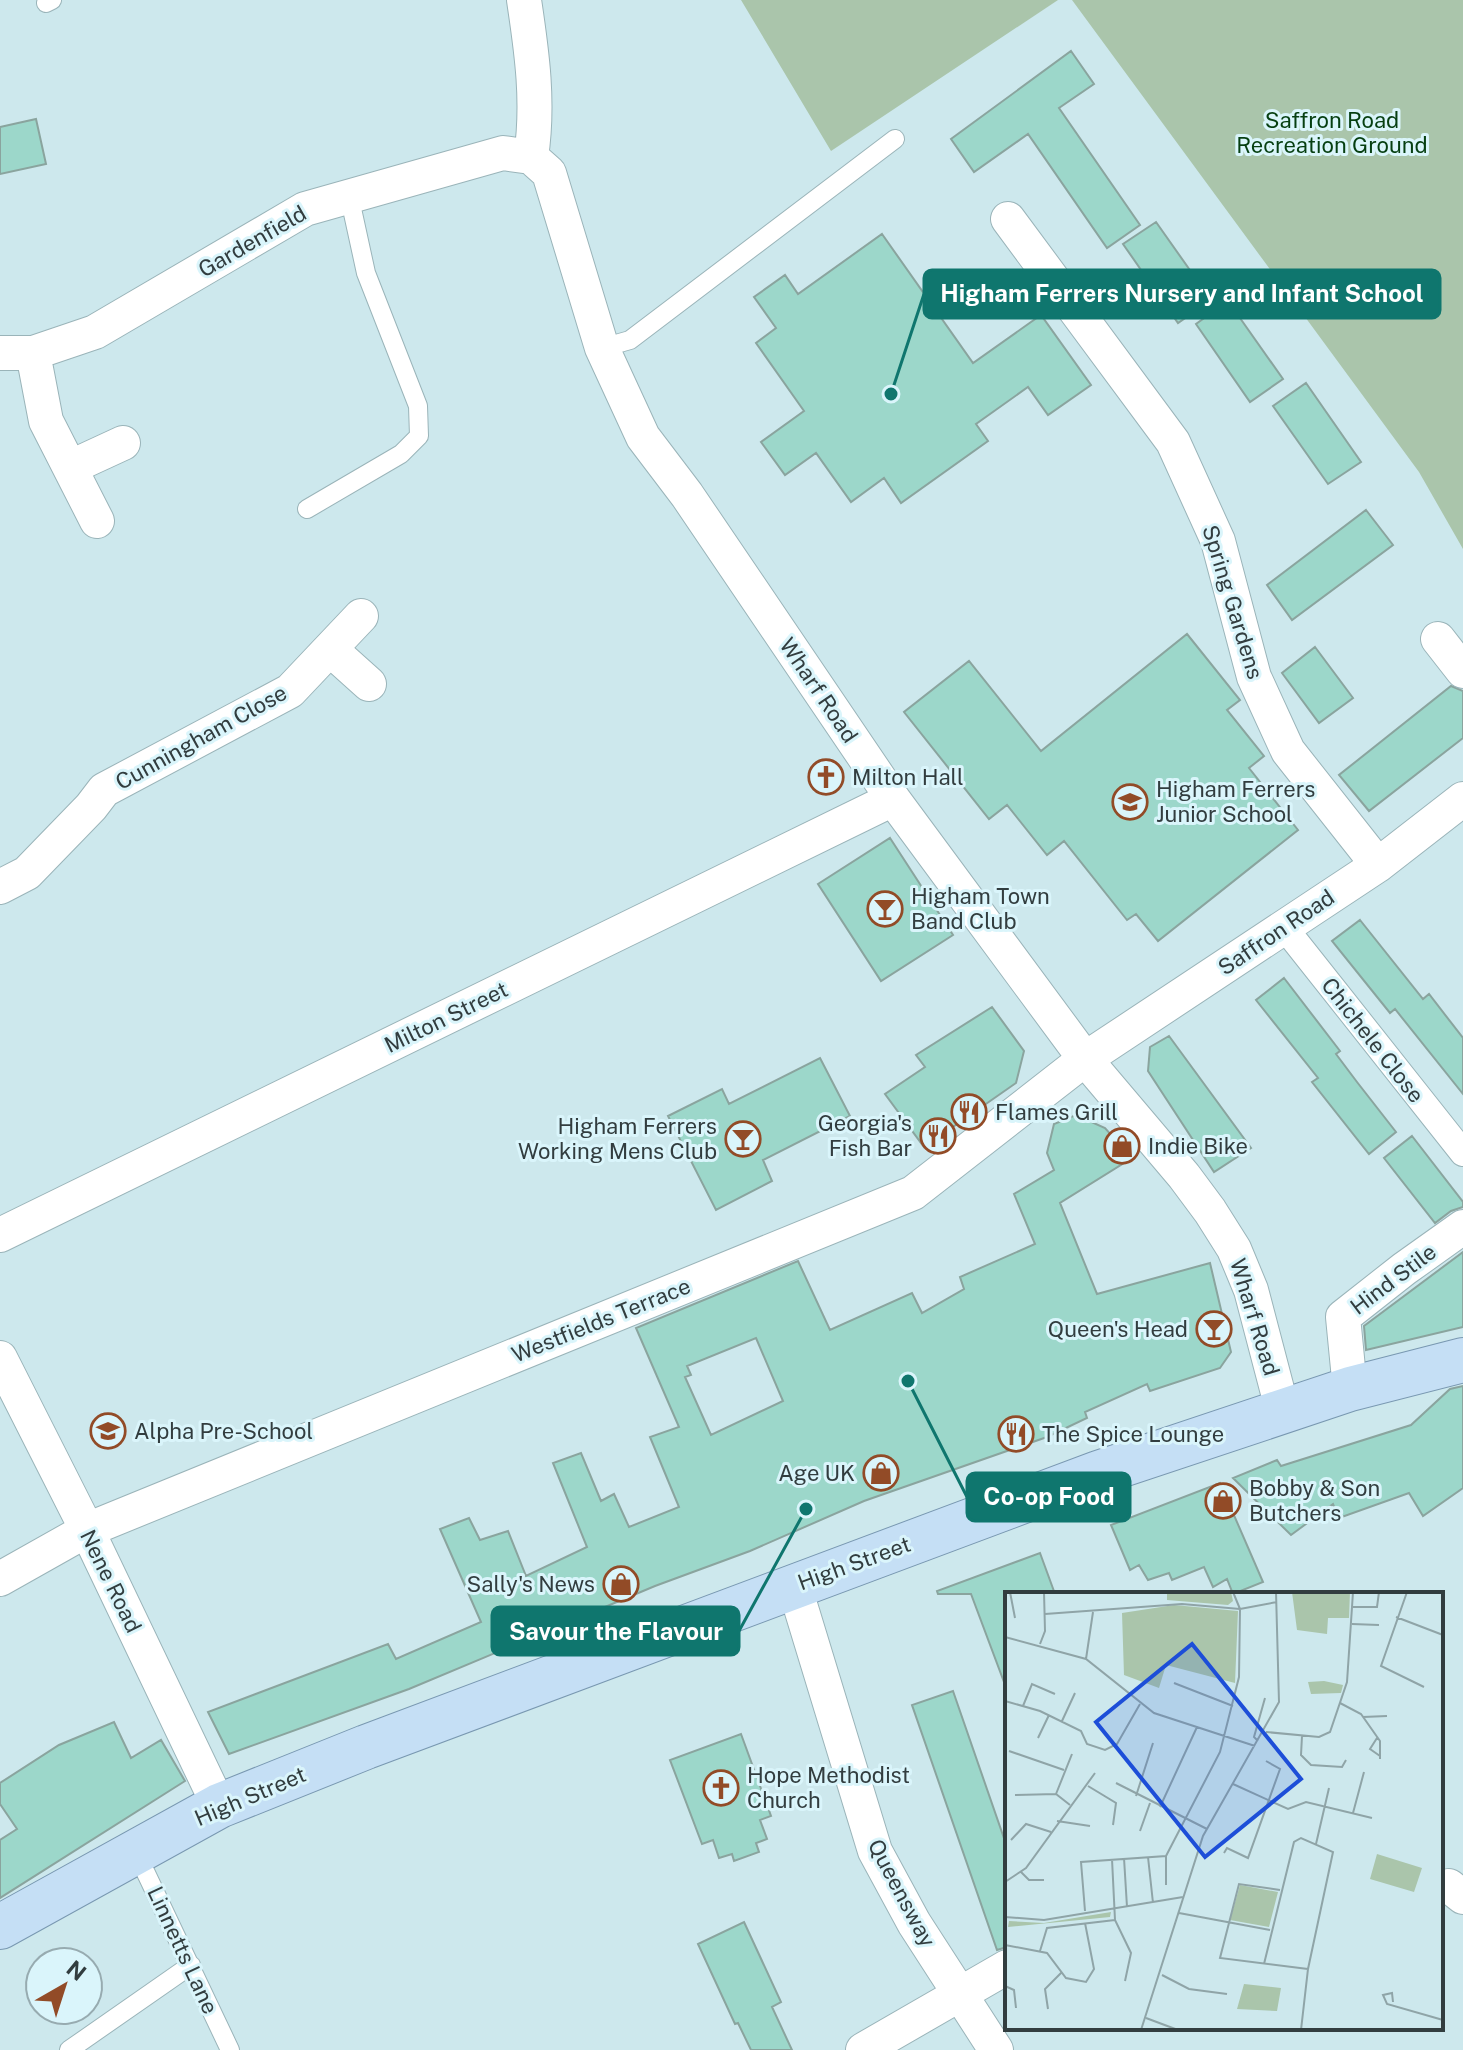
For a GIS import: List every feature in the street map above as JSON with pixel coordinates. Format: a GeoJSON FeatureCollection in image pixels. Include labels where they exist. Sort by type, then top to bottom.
{"type":"FeatureCollection","features":[{"type":"Feature","properties":{"kind":"main road","name":"High Street"},"geometry":{"type":"LineString","coordinates":[[0,1927],[219,1806],[794,1585],[1083,1478],[1350,1389],[1463,1360]]}},
{"type":"Feature","properties":{"kind":"street"},"geometry":{"type":"LineString","coordinates":[[524,0],[535,70],[536,122],[531,157]]}},
{"type":"Feature","properties":{"kind":"street","name":"Gardenfield"},"geometry":{"type":"LineString","coordinates":[[97,521],[46,421],[16,353],[95,332],[305,209],[503,153],[531,157]]}},
{"type":"Feature","properties":{"kind":"street","name":"Wharf Road"},"geometry":{"type":"LineString","coordinates":[[531,157],[549,173],[602,348],[643,437],[687,495],[893,799],[1085,1059],[1184,1176],[1234,1249],[1251,1290],[1283,1412]]}},
{"type":"Feature","properties":{"kind":"street","name":"Spring Gardens"},"geometry":{"type":"LineString","coordinates":[[1008,219],[1173,442],[1218,541],[1254,677],[1288,751],[1378,865]]}},
{"type":"Feature","properties":{"kind":"street"},"geometry":{"type":"LineString","coordinates":[[71,467],[123,443]]}},
{"type":"Feature","properties":{"kind":"street","name":"Cunningham Close"},"geometry":{"type":"LineString","coordinates":[[0,887],[27,873],[104,790],[290,691],[361,616]]}},
{"type":"Feature","properties":{"kind":"street"},"geometry":{"type":"LineString","coordinates":[[1438,639],[1463,671]]}},
{"type":"Feature","properties":{"kind":"street"},"geometry":{"type":"LineString","coordinates":[[330,649],[369,684]]}},
{"type":"Feature","properties":{"kind":"street","name":"Milton Street"},"geometry":{"type":"LineString","coordinates":[[0,1235],[893,799]]}},
{"type":"Feature","properties":{"kind":"street","name":"Saffron Road"},"geometry":{"type":"LineString","coordinates":[[1085,1059],[1378,865],[1463,799]]}},
{"type":"Feature","properties":{"kind":"street","name":"Chichele Close"},"geometry":{"type":"LineString","coordinates":[[1284,927],[1463,1153]]}},
{"type":"Feature","properties":{"kind":"street","name":"Westfields Terrace"},"geometry":{"type":"LineString","coordinates":[[0,1579],[87,1530],[913,1193],[1085,1059]]}},
{"type":"Feature","properties":{"kind":"street","name":"Hind Stile"},"geometry":{"type":"LineString","coordinates":[[1350,1389],[1343,1317],[1463,1227]]}},
{"type":"Feature","properties":{"kind":"street","name":"Nene Road"},"geometry":{"type":"LineString","coordinates":[[0,1358],[87,1530],[219,1806]]}},
{"type":"Feature","properties":{"kind":"street","name":"Queensway"},"geometry":{"type":"LineString","coordinates":[[794,1585],[875,1851],[914,1923],[996,2050]]}},
{"type":"Feature","properties":{"kind":"street"},"geometry":{"type":"LineString","coordinates":[[863,2050],[1005,1968]]}},
{"type":"Feature","properties":{"kind":"lane"},"geometry":{"type":"LineString","coordinates":[[602,348],[630,340],[895,139]]}},
{"type":"Feature","properties":{"kind":"lane"},"geometry":{"type":"LineString","coordinates":[[307,509],[401,454],[419,436],[418,406],[366,273],[349,195]]}},
{"type":"Feature","properties":{"kind":"lane","name":"Linnetts Lane"},"geometry":{"type":"LineString","coordinates":[[135,1850],[230,2050]]}},
{"type":"Feature","properties":{"kind":"lane"},"geometry":{"type":"LineString","coordinates":[[69,2050],[191,1965]]}},
{"type":"Feature","properties":{"kind":"green space"},"geometry":{"type":"Polygon","coordinates":[[[741,0],[1058,0],[831,151],[741,0]]]}},
{"type":"Feature","properties":{"kind":"green space","name":"Saffron Road Recreation Ground"},"geometry":{"type":"Polygon","coordinates":[[[1072,0],[1463,0],[1463,549],[1419,472],[1072,0]]]}},
{"type":"Feature","properties":{"kind":"building"},"geometry":{"type":"Polygon","coordinates":[[[1071,51],[1094,84],[1059,108],[1140,225],[1107,248],[1028,134],[974,172],[951,139],[1071,51]]]}},
{"type":"Feature","properties":{"kind":"building"},"geometry":{"type":"Polygon","coordinates":[[[36,119],[46,164],[0,174],[0,127],[36,119]]]}},
{"type":"Feature","properties":{"kind":"building"},"geometry":{"type":"Polygon","coordinates":[[[1156,222],[1211,300],[1178,323],[1123,244],[1156,222]]]}},
{"type":"Feature","properties":{"kind":"building"},"geometry":{"type":"Polygon","coordinates":[[[882,234],[973,363],[1041,315],[1091,385],[1048,415],[1028,387],[976,424],[988,441],[901,503],[884,478],[851,502],[816,453],[785,475],[761,442],[804,411],[756,343],[776,328],[754,297],[785,275],[798,294],[882,234]]]}},
{"type":"Feature","properties":{"kind":"building"},"geometry":{"type":"Polygon","coordinates":[[[1228,301],[1283,379],[1250,402],[1196,324],[1228,301]]]}},
{"type":"Feature","properties":{"kind":"building"},"geometry":{"type":"Polygon","coordinates":[[[1306,383],[1361,462],[1328,484],[1273,406],[1306,383]]]}},
{"type":"Feature","properties":{"kind":"building"},"geometry":{"type":"Polygon","coordinates":[[[1366,510],[1393,545],[1292,620],[1267,585],[1366,510]]]}},
{"type":"Feature","properties":{"kind":"building"},"geometry":{"type":"Polygon","coordinates":[[[1187,634],[1240,700],[1227,710],[1264,756],[1249,768],[1298,830],[1158,941],[1136,914],[1127,920],[1064,841],[1047,855],[1007,805],[989,819],[904,712],[969,661],[1041,751],[1187,634]]]}},
{"type":"Feature","properties":{"kind":"building"},"geometry":{"type":"Polygon","coordinates":[[[1315,647],[1353,698],[1319,723],[1282,673],[1315,647]]]}},
{"type":"Feature","properties":{"kind":"building"},"geometry":{"type":"Polygon","coordinates":[[[1451,686],[1463,691],[1463,738],[1369,811],[1339,775],[1451,686]]]}},
{"type":"Feature","properties":{"kind":"building","name":"Higham Town Band Club"},"geometry":{"type":"Polygon","coordinates":[[[890,838],[953,935],[881,981],[818,884],[890,838]]]}},
{"type":"Feature","properties":{"kind":"building"},"geometry":{"type":"Polygon","coordinates":[[[1360,920],[1423,999],[1429,994],[1463,1038],[1463,1094],[1395,1009],[1390,1013],[1332,941],[1360,920]]]}},
{"type":"Feature","properties":{"kind":"building"},"geometry":{"type":"Polygon","coordinates":[[[1284,978],[1340,1051],[1336,1054],[1396,1132],[1369,1154],[1312,1082],[1318,1078],[1256,1000],[1284,978]]]}},
{"type":"Feature","properties":{"kind":"building"},"geometry":{"type":"Polygon","coordinates":[[[992,1007],[1024,1051],[1016,1083],[924,1147],[885,1094],[925,1067],[916,1055],[992,1007]]]}},
{"type":"Feature","properties":{"kind":"building"},"geometry":{"type":"Polygon","coordinates":[[[1169,1036],[1251,1148],[1214,1172],[1148,1071],[1150,1047],[1169,1036]]]}},
{"type":"Feature","properties":{"kind":"building","name":"Higham Ferrers Working Mens Club"},"geometry":{"type":"Polygon","coordinates":[[[820,1058],[850,1116],[763,1160],[772,1181],[716,1210],[668,1116],[722,1089],[729,1104],[820,1058]]]}},
{"type":"Feature","properties":{"kind":"building"},"geometry":{"type":"Polygon","coordinates":[[[1076,1115],[1105,1128],[1132,1158],[1060,1203],[1097,1294],[1210,1263],[1231,1352],[1220,1368],[1150,1391],[1147,1384],[1085,1412],[1087,1418],[1047,1437],[864,1501],[750,1551],[655,1586],[409,1689],[229,1754],[208,1712],[388,1644],[396,1659],[481,1622],[440,1529],[469,1518],[480,1540],[508,1531],[526,1576],[587,1547],[553,1463],[581,1453],[601,1501],[614,1494],[629,1527],[679,1507],[650,1437],[679,1427],[636,1328],[798,1261],[830,1330],[912,1293],[922,1313],[964,1289],[960,1277],[1035,1244],[1014,1194],[1054,1170],[1047,1153],[1054,1124],[1076,1115]],[[756,1338],[687,1366],[691,1375],[685,1377],[711,1435],[783,1401],[756,1338]]]}},
{"type":"Feature","properties":{"kind":"building"},"geometry":{"type":"Polygon","coordinates":[[[1412,1136],[1463,1202],[1463,1207],[1451,1211],[1435,1223],[1384,1158],[1412,1136]]]}},
{"type":"Feature","properties":{"kind":"building"},"geometry":{"type":"Polygon","coordinates":[[[1463,1252],[1463,1327],[1366,1350],[1364,1326],[1463,1252]]]}},
{"type":"Feature","properties":{"kind":"building"},"geometry":{"type":"Polygon","coordinates":[[[1463,1386],[1463,1488],[1423,1516],[1409,1493],[1339,1518],[1333,1504],[1291,1535],[1233,1478],[1277,1460],[1281,1466],[1411,1425],[1450,1389],[1463,1386]]]}},
{"type":"Feature","properties":{"kind":"building"},"geometry":{"type":"Polygon","coordinates":[[[1220,1483],[1263,1582],[1232,1592],[1227,1579],[1213,1587],[1204,1567],[1172,1580],[1169,1573],[1148,1580],[1139,1565],[1130,1570],[1111,1525],[1220,1483]]]}},
{"type":"Feature","properties":{"kind":"building"},"geometry":{"type":"Polygon","coordinates":[[[1040,1553],[1054,1592],[1005,1592],[1004,1682],[971,1594],[938,1594],[937,1591],[1040,1553]]]}},
{"type":"Feature","properties":{"kind":"building"},"geometry":{"type":"Polygon","coordinates":[[[953,1691],[1005,1841],[1005,1948],[997,1950],[912,1705],[953,1691]]]}},
{"type":"Feature","properties":{"kind":"building"},"geometry":{"type":"Polygon","coordinates":[[[114,1722],[131,1758],[161,1740],[185,1781],[0,1898],[0,1840],[17,1829],[0,1804],[0,1783],[59,1745],[114,1722]]]}},
{"type":"Feature","properties":{"kind":"building","name":"Hope Methodist Church"},"geometry":{"type":"Polygon","coordinates":[[[741,1734],[771,1816],[760,1820],[767,1839],[756,1843],[759,1852],[734,1861],[732,1854],[719,1858],[713,1840],[702,1844],[670,1760],[741,1734]]]}},
{"type":"Feature","properties":{"kind":"building"},"geometry":{"type":"Polygon","coordinates":[[[744,1922],[781,2002],[772,2007],[792,2050],[751,2050],[738,2023],[735,2024],[698,1944],[744,1922]]]}},
{"type":"Feature","properties":{"kind":"place","name":"Higham Ferrers Nursery and Infant School"},"geometry":{"type":"Point","coordinates":[891,394]}},
{"type":"Feature","properties":{"kind":"place","name":"Milton Hall"},"geometry":{"type":"Point","coordinates":[826,777]}},
{"type":"Feature","properties":{"kind":"place","name":"Higham Ferrers Junior School"},"geometry":{"type":"Point","coordinates":[1130,802]}},
{"type":"Feature","properties":{"kind":"place","name":"Higham Town Band Club"},"geometry":{"type":"Point","coordinates":[885,909]}},
{"type":"Feature","properties":{"kind":"place","name":"Flames Grill"},"geometry":{"type":"Point","coordinates":[969,1112]}},
{"type":"Feature","properties":{"kind":"place","name":"Georgia's Fish Bar"},"geometry":{"type":"Point","coordinates":[938,1136]}},
{"type":"Feature","properties":{"kind":"place","name":"Higham Ferrers Working Mens Club"},"geometry":{"type":"Point","coordinates":[743,1139]}},
{"type":"Feature","properties":{"kind":"place","name":"Indie Bike"},"geometry":{"type":"Point","coordinates":[1122,1146]}},
{"type":"Feature","properties":{"kind":"place","name":"Queen's Head"},"geometry":{"type":"Point","coordinates":[1214,1329]}},
{"type":"Feature","properties":{"kind":"place","name":"Co-op Food"},"geometry":{"type":"Point","coordinates":[908,1381]}},
{"type":"Feature","properties":{"kind":"place","name":"Alpha Pre-School"},"geometry":{"type":"Point","coordinates":[108,1431]}},
{"type":"Feature","properties":{"kind":"place","name":"The Spice Lounge"},"geometry":{"type":"Point","coordinates":[1016,1434]}},
{"type":"Feature","properties":{"kind":"place","name":"Age UK"},"geometry":{"type":"Point","coordinates":[881,1473]}},
{"type":"Feature","properties":{"kind":"place","name":"Bobby & Son Butchers"},"geometry":{"type":"Point","coordinates":[1223,1501]}},
{"type":"Feature","properties":{"kind":"place","name":"Savour the Flavour"},"geometry":{"type":"Point","coordinates":[806,1509]}},
{"type":"Feature","properties":{"kind":"place","name":"Sally's News"},"geometry":{"type":"Point","coordinates":[621,1584]}},
{"type":"Feature","properties":{"kind":"place","name":"Hope Methodist Church"},"geometry":{"type":"Point","coordinates":[721,1788]}}]}
